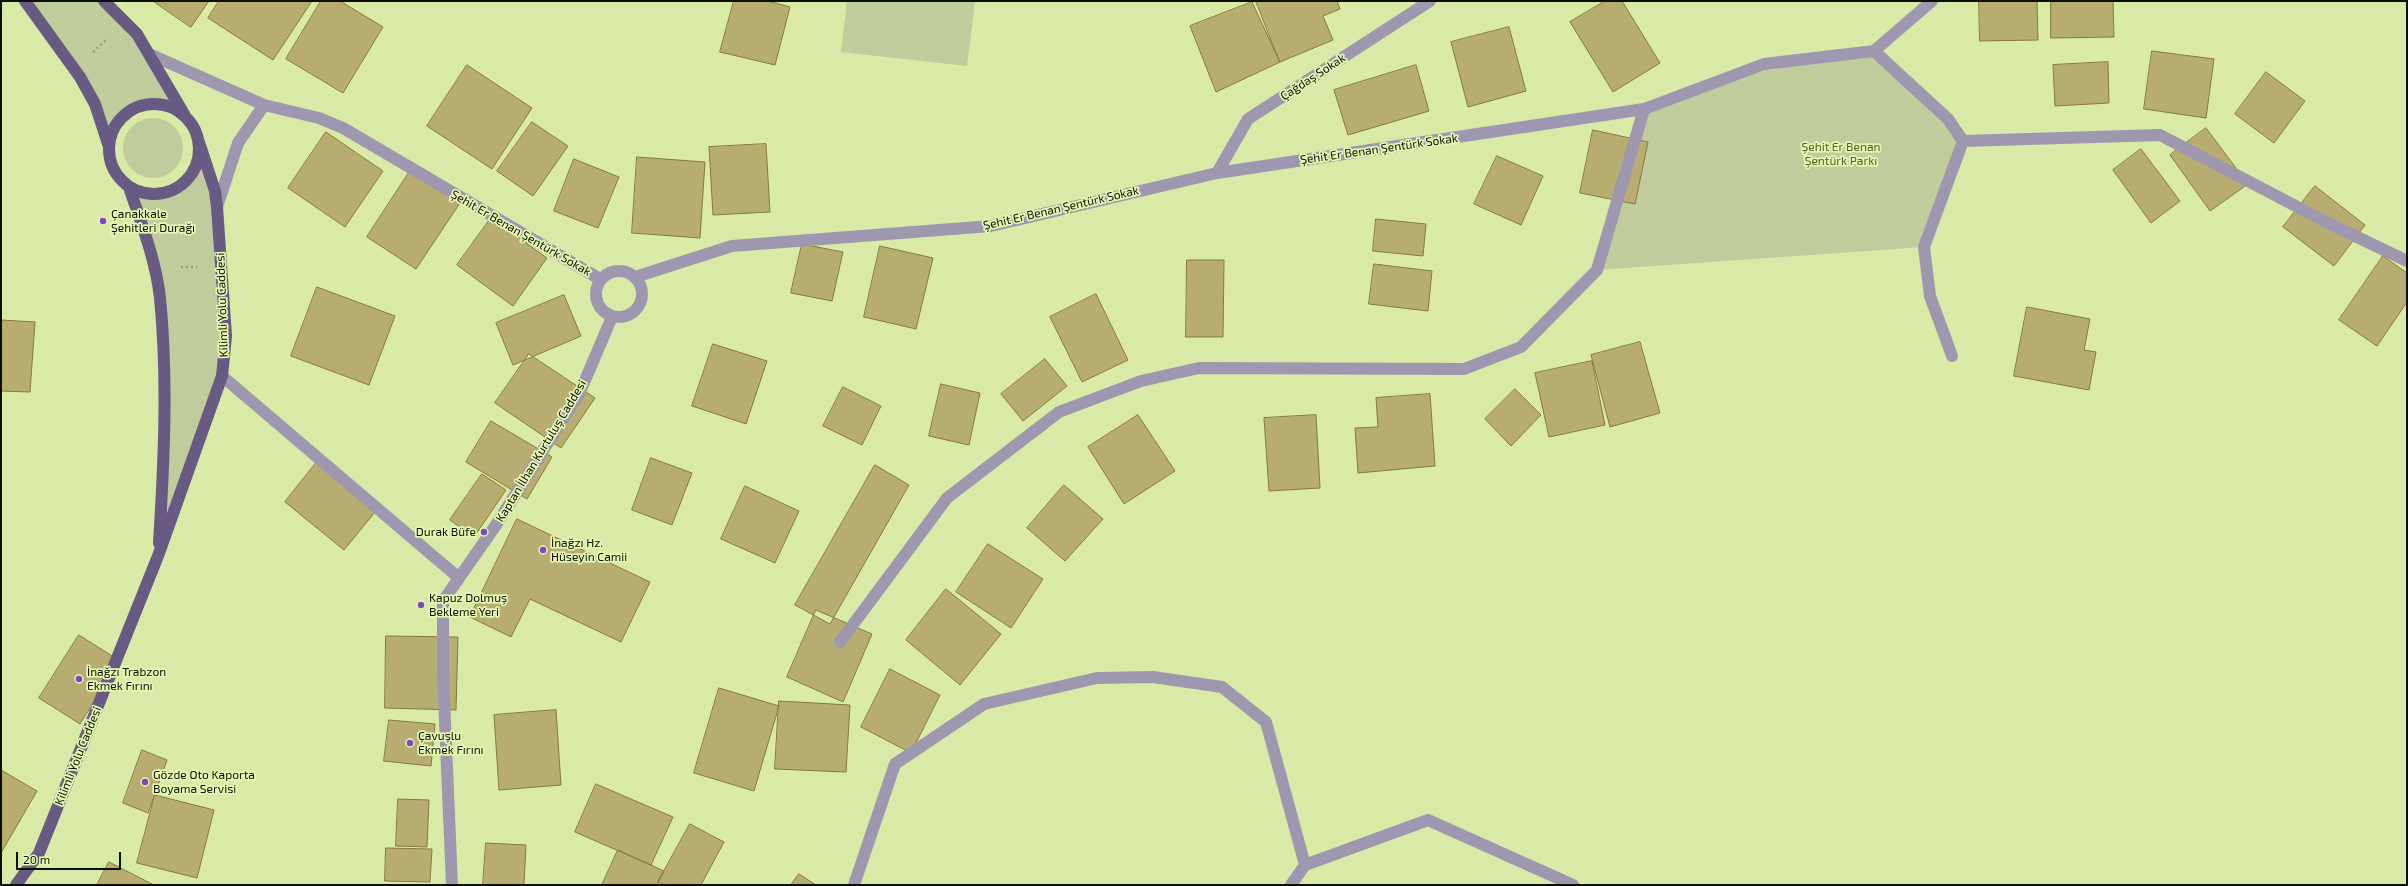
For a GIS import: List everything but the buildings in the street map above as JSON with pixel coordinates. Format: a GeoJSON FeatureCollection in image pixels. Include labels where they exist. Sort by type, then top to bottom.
{"type":"FeatureCollection","features":[{"type":"Feature","properties":{"kind":"main road"},"geometry":{"type":"LineString","coordinates":[[25,1],[74,69],[95,104],[109,148],[112,166],[119,179],[129,187],[146,194],[161,194],[175,190],[186,181],[195,170],[199,156],[199,142],[195,128],[186,116],[137,34],[104,1]]}},
{"type":"Feature","properties":{"kind":"main road"},"geometry":{"type":"LineString","coordinates":[[109,148],[111,135],[118,121],[130,111],[144,105],[159,104],[175,108],[186,116]]}},
{"type":"Feature","properties":{"kind":"main road","name":"Kilimli Yolu Caddesi"},"geometry":{"type":"LineString","coordinates":[[16,885],[39,853],[158,556],[222,376],[226,336],[217,207],[215,191],[199,142]]}},
{"type":"Feature","properties":{"kind":"main road","name":"Kilimli Yolu Caddesi"},"geometry":{"type":"LineString","coordinates":[[129,187],[147,239],[160,297],[164,419],[158,556]]}},
{"type":"Feature","properties":{"kind":"street","name":"Çağdaş Sokak"},"geometry":{"type":"LineString","coordinates":[[1217,173],[1248,119],[1430,1]]}},
{"type":"Feature","properties":{"kind":"street"},"geometry":{"type":"LineString","coordinates":[[1932,1],[1874,51],[1948,119],[1963,141]]}},
{"type":"Feature","properties":{"kind":"street","name":"Şehit Er Benan Şentürk Sokak"},"geometry":{"type":"LineString","coordinates":[[149,54],[264,105],[319,118],[343,128],[600,279],[613,271],[620,270],[635,277],[732,246],[991,226],[1217,173],[1644,109],[1764,64],[1874,51]]}},
{"type":"Feature","properties":{"kind":"street"},"geometry":{"type":"LineString","coordinates":[[217,207],[238,143],[264,105]]}},
{"type":"Feature","properties":{"kind":"street"},"geometry":{"type":"LineString","coordinates":[[840,642],[947,498],[1059,412],[1142,381],[1198,368],[1464,369],[1521,347],[1597,270],[1644,109]]}},
{"type":"Feature","properties":{"kind":"street"},"geometry":{"type":"LineString","coordinates":[[1963,141],[2160,135],[2330,224],[2407,261]]}},
{"type":"Feature","properties":{"kind":"street"},"geometry":{"type":"LineString","coordinates":[[1952,356],[1930,296],[1924,247],[1963,141]]}},
{"type":"Feature","properties":{"kind":"street"},"geometry":{"type":"LineString","coordinates":[[600,279],[595,294],[597,301],[600,308],[612,317],[628,316],[639,306],[642,290],[635,277]]}},
{"type":"Feature","properties":{"kind":"street","name":"Kaptan İlhan Kurtuluş Caddesi"},"geometry":{"type":"LineString","coordinates":[[452,885],[443,675],[443,601],[496,525],[580,392],[612,317]]}},
{"type":"Feature","properties":{"kind":"street"},"geometry":{"type":"LineString","coordinates":[[222,376],[459,578]]}},
{"type":"Feature","properties":{"kind":"street"},"geometry":{"type":"LineString","coordinates":[[854,885],[895,764],[984,704],[1097,678],[1153,677],[1222,687],[1266,722],[1305,866]]}},
{"type":"Feature","properties":{"kind":"street"},"geometry":{"type":"LineString","coordinates":[[1291,885],[1305,866],[1428,820],[1573,885]]}},
{"type":"Feature","properties":{"kind":"path"},"geometry":{"type":"LineString","coordinates":[[74,69],[124,22]]}},
{"type":"Feature","properties":{"kind":"path"},"geometry":{"type":"LineString","coordinates":[[154,270],[189,266],[222,268]]}},
{"type":"Feature","properties":{"kind":"green space"},"geometry":{"type":"Polygon","coordinates":[[[25,1],[104,1],[137,34],[175,108],[154,104],[137,108],[123,118],[111,135],[25,1]]]}},
{"type":"Feature","properties":{"kind":"green space"},"geometry":{"type":"Polygon","coordinates":[[[847,1],[975,1],[967,66],[841,52],[847,1]]]}},
{"type":"Feature","properties":{"kind":"green space","name":"Şehit Er Benan Şentürk Parkı"},"geometry":{"type":"Polygon","coordinates":[[[1874,51],[1963,141],[1924,247],[1597,270],[1644,109],[1764,64],[1874,51]]]}},
{"type":"Feature","properties":{"kind":"green space"},"geometry":{"type":"Polygon","coordinates":[[[153,118],[170,123],[178,131],[183,148],[178,165],[170,173],[153,178],[136,173],[128,165],[123,148],[128,131],[136,123],[153,118]]]}},
{"type":"Feature","properties":{"kind":"green space"},"geometry":{"type":"Polygon","coordinates":[[[199,156],[215,191],[225,360],[158,556],[160,297],[129,187],[139,192],[156,195],[173,191],[186,180],[199,156]]]}},
{"type":"Feature","properties":{"kind":"place","name":"Çanakkale Şehitleri Durağı"},"geometry":{"type":"Point","coordinates":[103,221]}},
{"type":"Feature","properties":{"kind":"place","name":"Durak Büfe"},"geometry":{"type":"Point","coordinates":[484,532]}},
{"type":"Feature","properties":{"kind":"place","name":"İnağzı Hz. Hüseyin Camii"},"geometry":{"type":"Point","coordinates":[543,550]}},
{"type":"Feature","properties":{"kind":"place","name":"Kapuz Dolmuş Bekleme Yeri"},"geometry":{"type":"Point","coordinates":[421,605]}},
{"type":"Feature","properties":{"kind":"place","name":"İnağzı Trabzon Ekmek Fırını"},"geometry":{"type":"Point","coordinates":[79,679]}},
{"type":"Feature","properties":{"kind":"place","name":"Çavuşlu Ekmek Fırını"},"geometry":{"type":"Point","coordinates":[410,743]}},
{"type":"Feature","properties":{"kind":"place","name":"Gözde Oto Kaporta Boyama Servisi"},"geometry":{"type":"Point","coordinates":[145,782]}}]}
